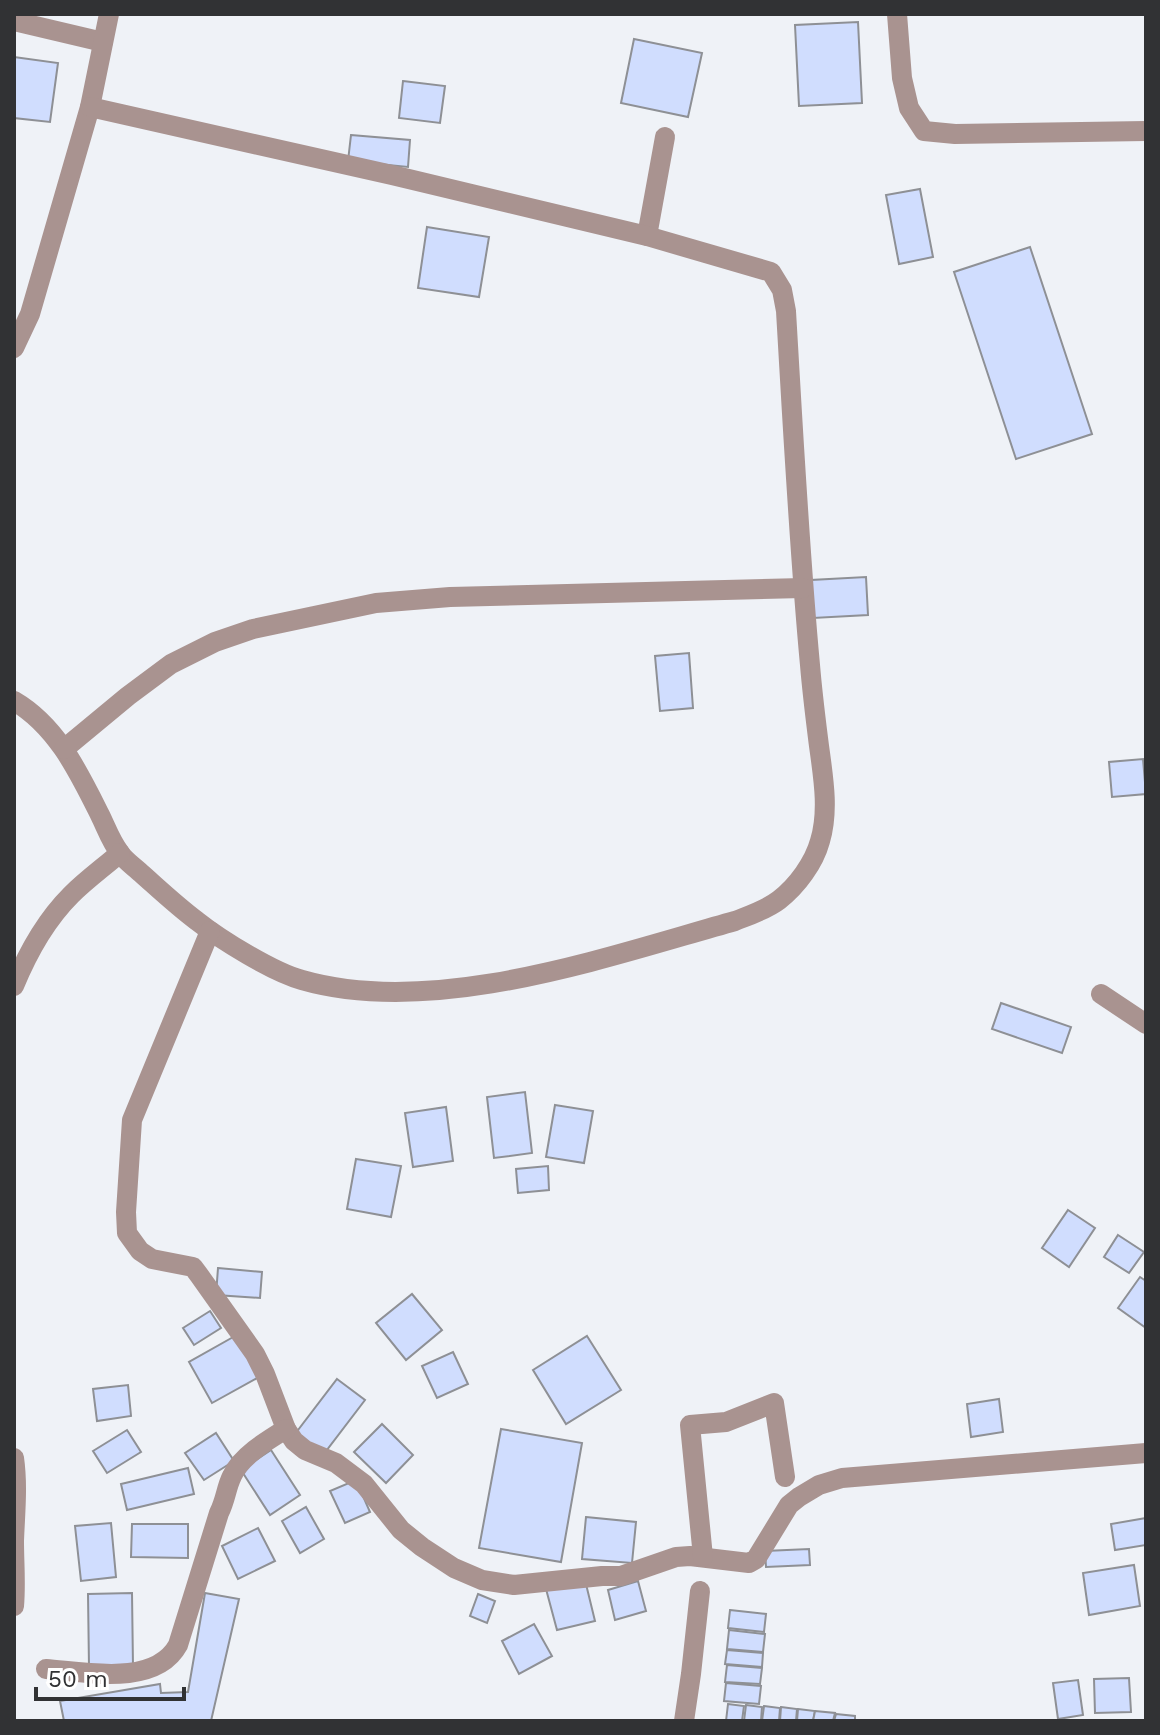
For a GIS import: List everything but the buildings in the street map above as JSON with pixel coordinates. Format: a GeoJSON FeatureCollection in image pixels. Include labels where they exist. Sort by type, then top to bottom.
{"type":"FeatureCollection","features":[{"type":"Feature","properties":{"kind":"street"},"geometry":{"type":"LineString","coordinates":[[14,348],[30,314],[90,107],[109,14]]}},
{"type":"Feature","properties":{"kind":"street"},"geometry":{"type":"LineString","coordinates":[[897,14],[902,78],[909,108],[924,131],[955,134],[1146,131]]}},
{"type":"Feature","properties":{"kind":"street"},"geometry":{"type":"LineString","coordinates":[[14,21],[103,42]]}},
{"type":"Feature","properties":{"kind":"street"},"geometry":{"type":"LineString","coordinates":[[14,701],[31,711],[58,740],[120,853],[179,907],[210,931],[268,965],[298,980],[343,990],[431,991],[482,985],[557,969],[735,921],[779,900],[797,881],[813,859],[825,819],[803,588],[786,311],[782,290],[771,272],[647,236],[90,107]]}},
{"type":"Feature","properties":{"kind":"street"},"geometry":{"type":"LineString","coordinates":[[647,236],[665,137]]}},
{"type":"Feature","properties":{"kind":"street"},"geometry":{"type":"LineString","coordinates":[[64,749],[171,664],[215,642],[253,629],[376,603],[450,597],[803,588]]}},
{"type":"Feature","properties":{"kind":"street"},"geometry":{"type":"LineString","coordinates":[[14,986],[36,939],[54,913],[72,893],[120,853]]}},
{"type":"Feature","properties":{"kind":"street"},"geometry":{"type":"LineString","coordinates":[[210,931],[132,1120],[127,1233],[140,1251],[152,1259],[193,1267],[255,1354],[294,1441],[305,1450],[336,1463],[364,1484],[401,1530],[454,1568],[482,1580],[514,1585],[621,1576],[676,1557],[703,1557],[744,1564],[756,1559],[789,1505],[807,1491],[842,1478],[1146,1453]]}},
{"type":"Feature","properties":{"kind":"street"},"geometry":{"type":"LineString","coordinates":[[1101,994],[1146,1024]]}},
{"type":"Feature","properties":{"kind":"street"},"geometry":{"type":"LineString","coordinates":[[703,1557],[690,1425],[726,1422],[774,1403],[785,1477]]}},
{"type":"Feature","properties":{"kind":"street"},"geometry":{"type":"LineString","coordinates":[[46,1669],[129,1673],[155,1667],[170,1657],[178,1645],[231,1477],[245,1458],[286,1429]]}},
{"type":"Feature","properties":{"kind":"street"},"geometry":{"type":"LineString","coordinates":[[14,1606],[15,1471]]}},
{"type":"Feature","properties":{"kind":"street"},"geometry":{"type":"LineString","coordinates":[[684,1721],[700,1591]]}}]}
